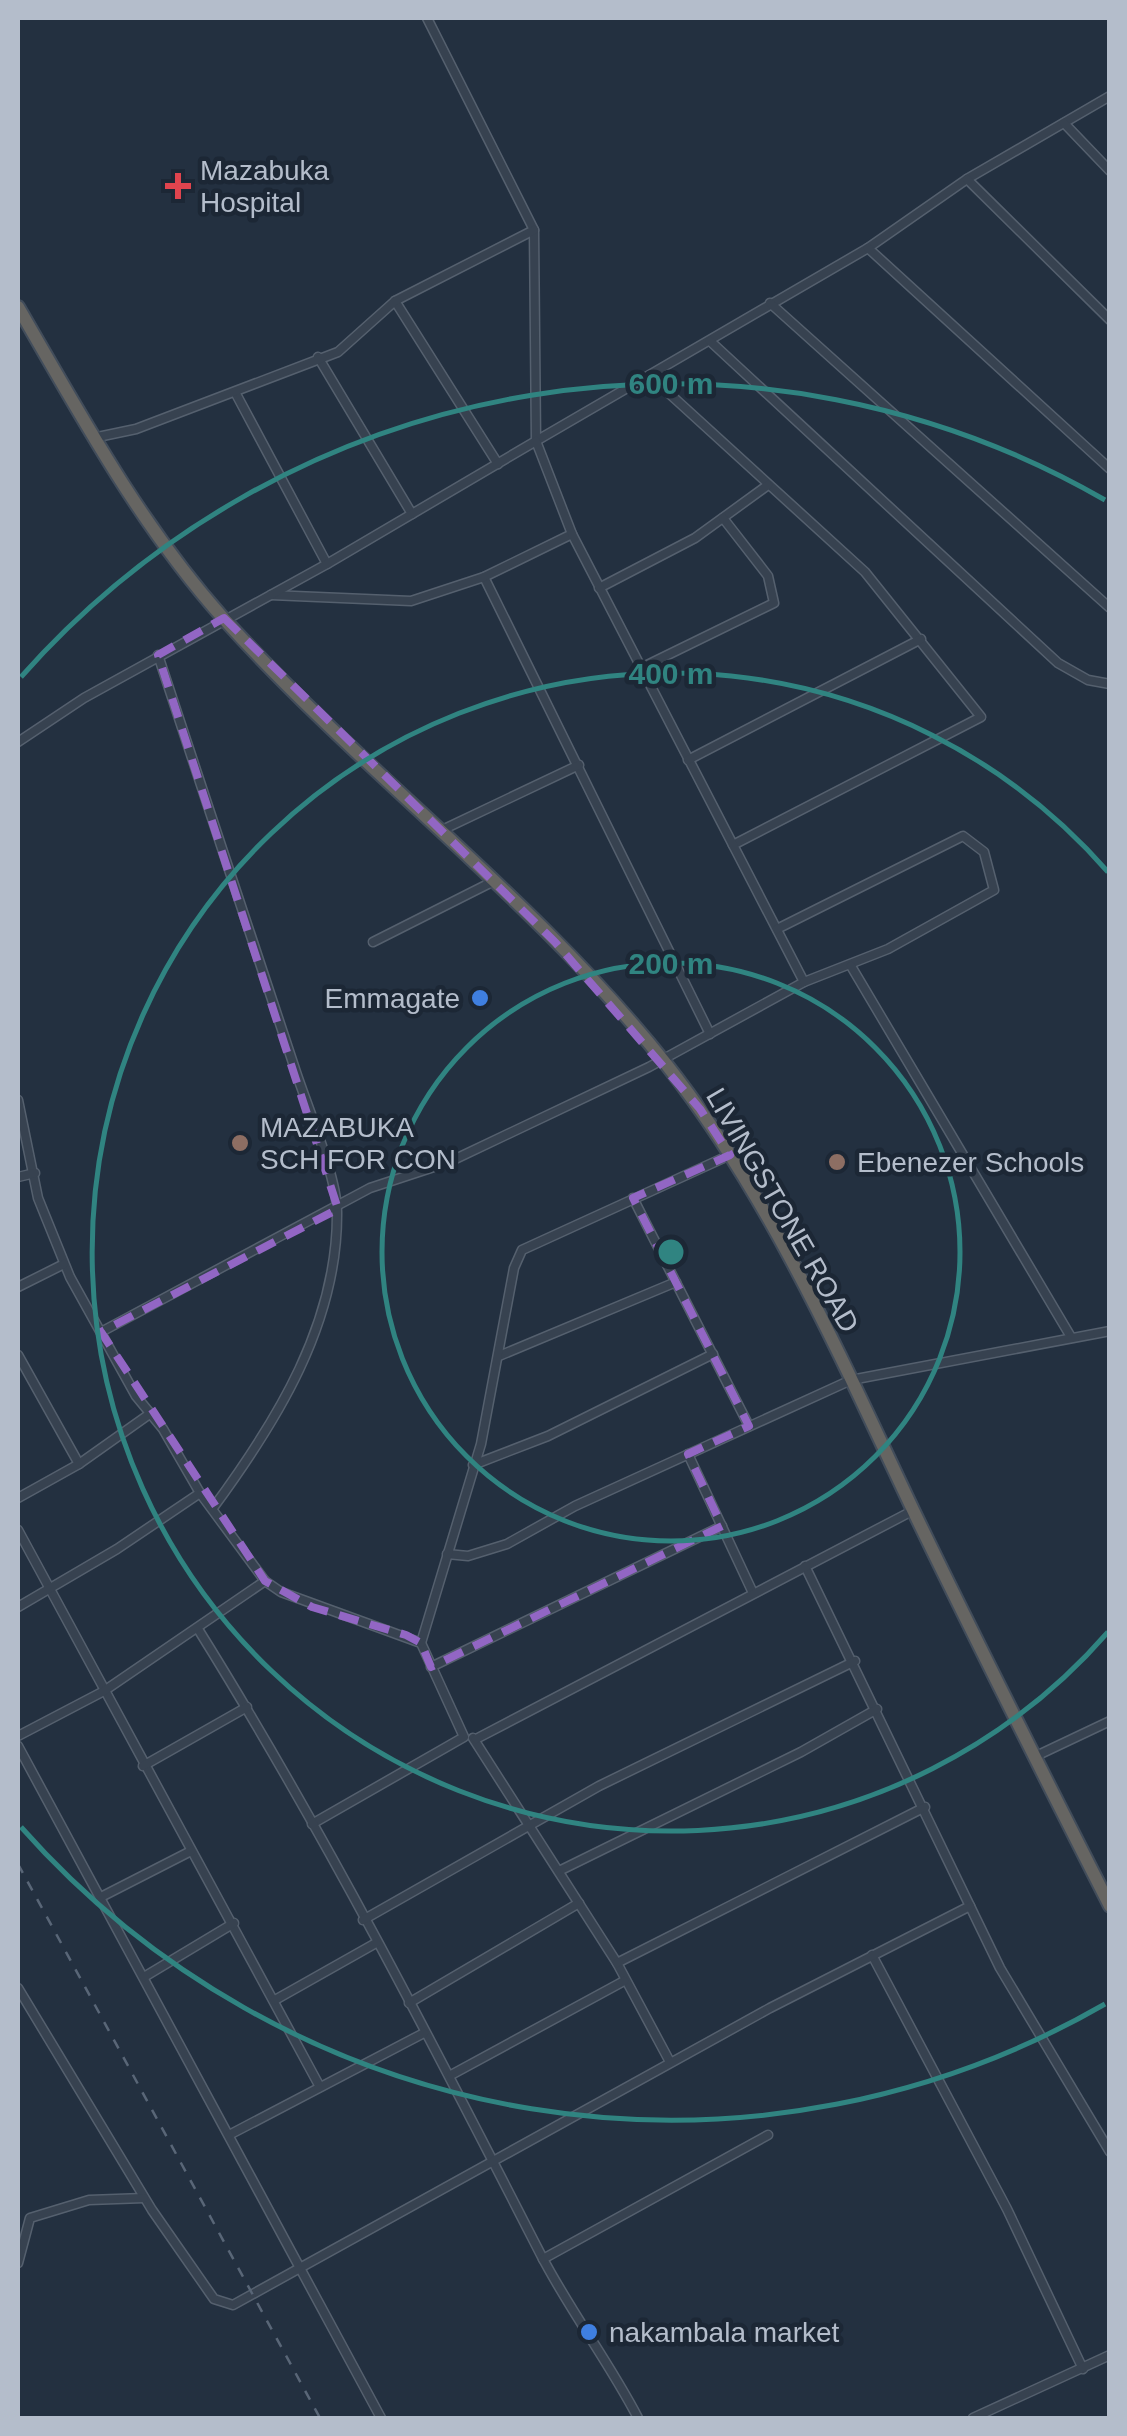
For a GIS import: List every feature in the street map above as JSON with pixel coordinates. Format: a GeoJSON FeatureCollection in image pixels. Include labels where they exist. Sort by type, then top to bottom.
{"type":"FeatureCollection","features":[{"type":"Feature","properties":{"kind":"highway","name":"LIVINGSTONE ROAD"},"geometry":{"type":"LineString","coordinates":[[18,307],[92,438],[144,516],[224,618],[555,942],[663,1060],[730,1155],[851,1380],[1110,1906]]}},
{"type":"Feature","properties":{"kind":"street"},"geometry":{"type":"LineString","coordinates":[[426,18],[534,230],[536,441],[572,534],[804,982]]}},
{"type":"Feature","properties":{"kind":"street"},"geometry":{"type":"LineString","coordinates":[[18,742],[158,656],[327,564],[868,248],[966,179],[1110,96]]}},
{"type":"Feature","properties":{"kind":"street"},"geometry":{"type":"LineString","coordinates":[[1064,124],[1110,171]]}},
{"type":"Feature","properties":{"kind":"street"},"geometry":{"type":"LineString","coordinates":[[966,179],[1110,320]]}},
{"type":"Feature","properties":{"kind":"street"},"geometry":{"type":"LineString","coordinates":[[92,438],[136,429],[338,352],[395,302],[534,230]]}},
{"type":"Feature","properties":{"kind":"street"},"geometry":{"type":"LineString","coordinates":[[868,248],[1110,469]]}},
{"type":"Feature","properties":{"kind":"street"},"geometry":{"type":"LineString","coordinates":[[395,302],[498,464]]}},
{"type":"Feature","properties":{"kind":"street"},"geometry":{"type":"LineString","coordinates":[[770,303],[1110,608]]}},
{"type":"Feature","properties":{"kind":"street"},"geometry":{"type":"LineString","coordinates":[[710,341],[1058,663],[1070,673],[1110,684]]}},
{"type":"Feature","properties":{"kind":"street"},"geometry":{"type":"LineString","coordinates":[[318,357],[412,514]]}},
{"type":"Feature","properties":{"kind":"street"},"geometry":{"type":"LineString","coordinates":[[650,376],[864,572],[982,717],[733,845]]}},
{"type":"Feature","properties":{"kind":"street"},"geometry":{"type":"LineString","coordinates":[[235,392],[327,564]]}},
{"type":"Feature","properties":{"kind":"street"},"geometry":{"type":"LineString","coordinates":[[599,588],[660,558],[768,485]]}},
{"type":"Feature","properties":{"kind":"street"},"geometry":{"type":"LineString","coordinates":[[641,668],[774,603],[768,576],[723,518]]}},
{"type":"Feature","properties":{"kind":"street"},"geometry":{"type":"LineString","coordinates":[[265,595],[298,593],[411,601],[484,577],[572,534]]}},
{"type":"Feature","properties":{"kind":"street"},"geometry":{"type":"LineString","coordinates":[[484,577],[710,1034]]}},
{"type":"Feature","properties":{"kind":"street"},"geometry":{"type":"LineString","coordinates":[[688,760],[921,640]]}},
{"type":"Feature","properties":{"kind":"street"},"geometry":{"type":"LineString","coordinates":[[158,656],[226,848],[338,1209],[330,1283],[308,1348],[260,1444],[214,1508]]}},
{"type":"Feature","properties":{"kind":"street"},"geometry":{"type":"LineString","coordinates":[[440,831],[578,766]]}},
{"type":"Feature","properties":{"kind":"street"},"geometry":{"type":"LineString","coordinates":[[101,1332],[338,1209],[370,1188],[449,1162],[663,1060],[804,982],[851,966],[942,923],[994,890],[993,876],[976,842],[963,836],[776,929]]}},
{"type":"Feature","properties":{"kind":"street"},"geometry":{"type":"LineString","coordinates":[[373,942],[492,882]]}},
{"type":"Feature","properties":{"kind":"street"},"geometry":{"type":"LineString","coordinates":[[851,966],[1071,1337]]}},
{"type":"Feature","properties":{"kind":"street"},"geometry":{"type":"LineString","coordinates":[[18,1100],[38,1198],[64,1264],[136,1396],[151,1413],[200,1492],[266,1581],[312,1606],[420,1643]]}},
{"type":"Feature","properties":{"kind":"street"},"geometry":{"type":"LineString","coordinates":[[464,1737],[420,1643],[473,1465],[500,1356],[514,1268],[522,1250],[730,1155]]}},
{"type":"Feature","properties":{"kind":"street"},"geometry":{"type":"LineString","coordinates":[[18,1177],[35,1173]]}},
{"type":"Feature","properties":{"kind":"street"},"geometry":{"type":"LineString","coordinates":[[633,1198],[749,1426]]}},
{"type":"Feature","properties":{"kind":"street"},"geometry":{"type":"LineString","coordinates":[[18,1288],[64,1264]]}},
{"type":"Feature","properties":{"kind":"street"},"geometry":{"type":"LineString","coordinates":[[500,1356],[676,1282]]}},
{"type":"Feature","properties":{"kind":"street"},"geometry":{"type":"LineString","coordinates":[[447,1554],[468,1556],[507,1544],[688,1454],[851,1380],[1110,1331]]}},
{"type":"Feature","properties":{"kind":"street"},"geometry":{"type":"LineString","coordinates":[[473,1465],[548,1436],[713,1354]]}},
{"type":"Feature","properties":{"kind":"street"},"geometry":{"type":"LineString","coordinates":[[18,1355],[79,1464]]}},
{"type":"Feature","properties":{"kind":"street"},"geometry":{"type":"LineString","coordinates":[[18,1498],[79,1464],[151,1413]]}},
{"type":"Feature","properties":{"kind":"street"},"geometry":{"type":"LineString","coordinates":[[688,1454],[753,1592]]}},
{"type":"Feature","properties":{"kind":"street"},"geometry":{"type":"LineString","coordinates":[[18,1607],[117,1549],[200,1492]]}},
{"type":"Feature","properties":{"kind":"street"},"geometry":{"type":"LineString","coordinates":[[312,1824],[464,1737],[476,1739],[914,1510]]}},
{"type":"Feature","properties":{"kind":"street"},"geometry":{"type":"LineString","coordinates":[[431,1666],[722,1526]]}},
{"type":"Feature","properties":{"kind":"street"},"geometry":{"type":"LineString","coordinates":[[18,1530],[142,1766],[234,1922],[320,2086]]}},
{"type":"Feature","properties":{"kind":"street"},"geometry":{"type":"LineString","coordinates":[[806,1566],[1036,2035],[1110,2152]]}},
{"type":"Feature","properties":{"kind":"street"},"geometry":{"type":"LineString","coordinates":[[18,1736],[104,1691],[266,1581]]}},
{"type":"Feature","properties":{"kind":"street"},"geometry":{"type":"LineString","coordinates":[[198,1630],[247,1708],[424,2033],[451,2075],[543,2259],[638,2418]]}},
{"type":"Feature","properties":{"kind":"street"},"geometry":{"type":"LineString","coordinates":[[363,1920],[530,1823],[855,1662]]}},
{"type":"Feature","properties":{"kind":"street"},"geometry":{"type":"LineString","coordinates":[[142,1766],[247,1708]]}},
{"type":"Feature","properties":{"kind":"street"},"geometry":{"type":"LineString","coordinates":[[559,1871],[801,1752],[878,1708]]}},
{"type":"Feature","properties":{"kind":"street"},"geometry":{"type":"LineString","coordinates":[[1034,1758],[1110,1721]]}},
{"type":"Feature","properties":{"kind":"street"},"geometry":{"type":"LineString","coordinates":[[476,1739],[618,1963],[624,1981],[670,2062]]}},
{"type":"Feature","properties":{"kind":"street"},"geometry":{"type":"LineString","coordinates":[[18,1746],[381,2418]]}},
{"type":"Feature","properties":{"kind":"street"},"geometry":{"type":"LineString","coordinates":[[618,1963],[925,1806]]}},
{"type":"Feature","properties":{"kind":"street"},"geometry":{"type":"LineString","coordinates":[[101,1896],[191,1850]]}},
{"type":"Feature","properties":{"kind":"street"},"geometry":{"type":"LineString","coordinates":[[409,2004],[579,1903]]}},
{"type":"Feature","properties":{"kind":"street"},"geometry":{"type":"LineString","coordinates":[[18,1988],[144,2198],[221,2303],[237,2305],[670,2062],[970,1906]]}},
{"type":"Feature","properties":{"kind":"street"},"geometry":{"type":"LineString","coordinates":[[144,1978],[234,1922]]}},
{"type":"Feature","properties":{"kind":"street"},"geometry":{"type":"LineString","coordinates":[[275,2000],[376,1943]]}},
{"type":"Feature","properties":{"kind":"street"},"geometry":{"type":"LineString","coordinates":[[872,1955],[1008,2209],[1083,2369]]}},
{"type":"Feature","properties":{"kind":"street"},"geometry":{"type":"LineString","coordinates":[[451,2075],[624,1981]]}},
{"type":"Feature","properties":{"kind":"street"},"geometry":{"type":"LineString","coordinates":[[229,2135],[424,2033]]}},
{"type":"Feature","properties":{"kind":"street"},"geometry":{"type":"LineString","coordinates":[[543,2259],[768,2135]]}},
{"type":"Feature","properties":{"kind":"street"},"geometry":{"type":"LineString","coordinates":[[18,2263],[30,2218],[89,2200],[144,2198]]}},
{"type":"Feature","properties":{"kind":"street"},"geometry":{"type":"LineString","coordinates":[[973,2418],[1110,2355]]}},
{"type":"Feature","properties":{"kind":"highlighted area"},"geometry":{"type":"Polygon","coordinates":[[[224,618],[555,942],[700,1109],[730,1155],[633,1198],[749,1426],[688,1454],[722,1526],[431,1667],[421,1643],[406,1635],[312,1607],[265,1581],[101,1332],[338,1209],[158,655],[224,618]]]}},
{"type":"Feature","properties":{"kind":"railway"},"geometry":{"type":"LineString","coordinates":[[18,1864],[320,2418]]}},
{"type":"Feature","properties":{"kind":"place","name":"Mazabuka Hospital"},"geometry":{"type":"Point","coordinates":[178,186]}},
{"type":"Feature","properties":{"kind":"place","name":"Emmagate"},"geometry":{"type":"Point","coordinates":[480,998]}},
{"type":"Feature","properties":{"kind":"place","name":"MAZABUKA SCH FOR CON"},"geometry":{"type":"Point","coordinates":[240,1143]}},
{"type":"Feature","properties":{"kind":"place","name":"Ebenezer Schools"},"geometry":{"type":"Point","coordinates":[837,1162]}},
{"type":"Feature","properties":{"kind":"place","name":"nakambala market"},"geometry":{"type":"Point","coordinates":[589,2332]}}]}
